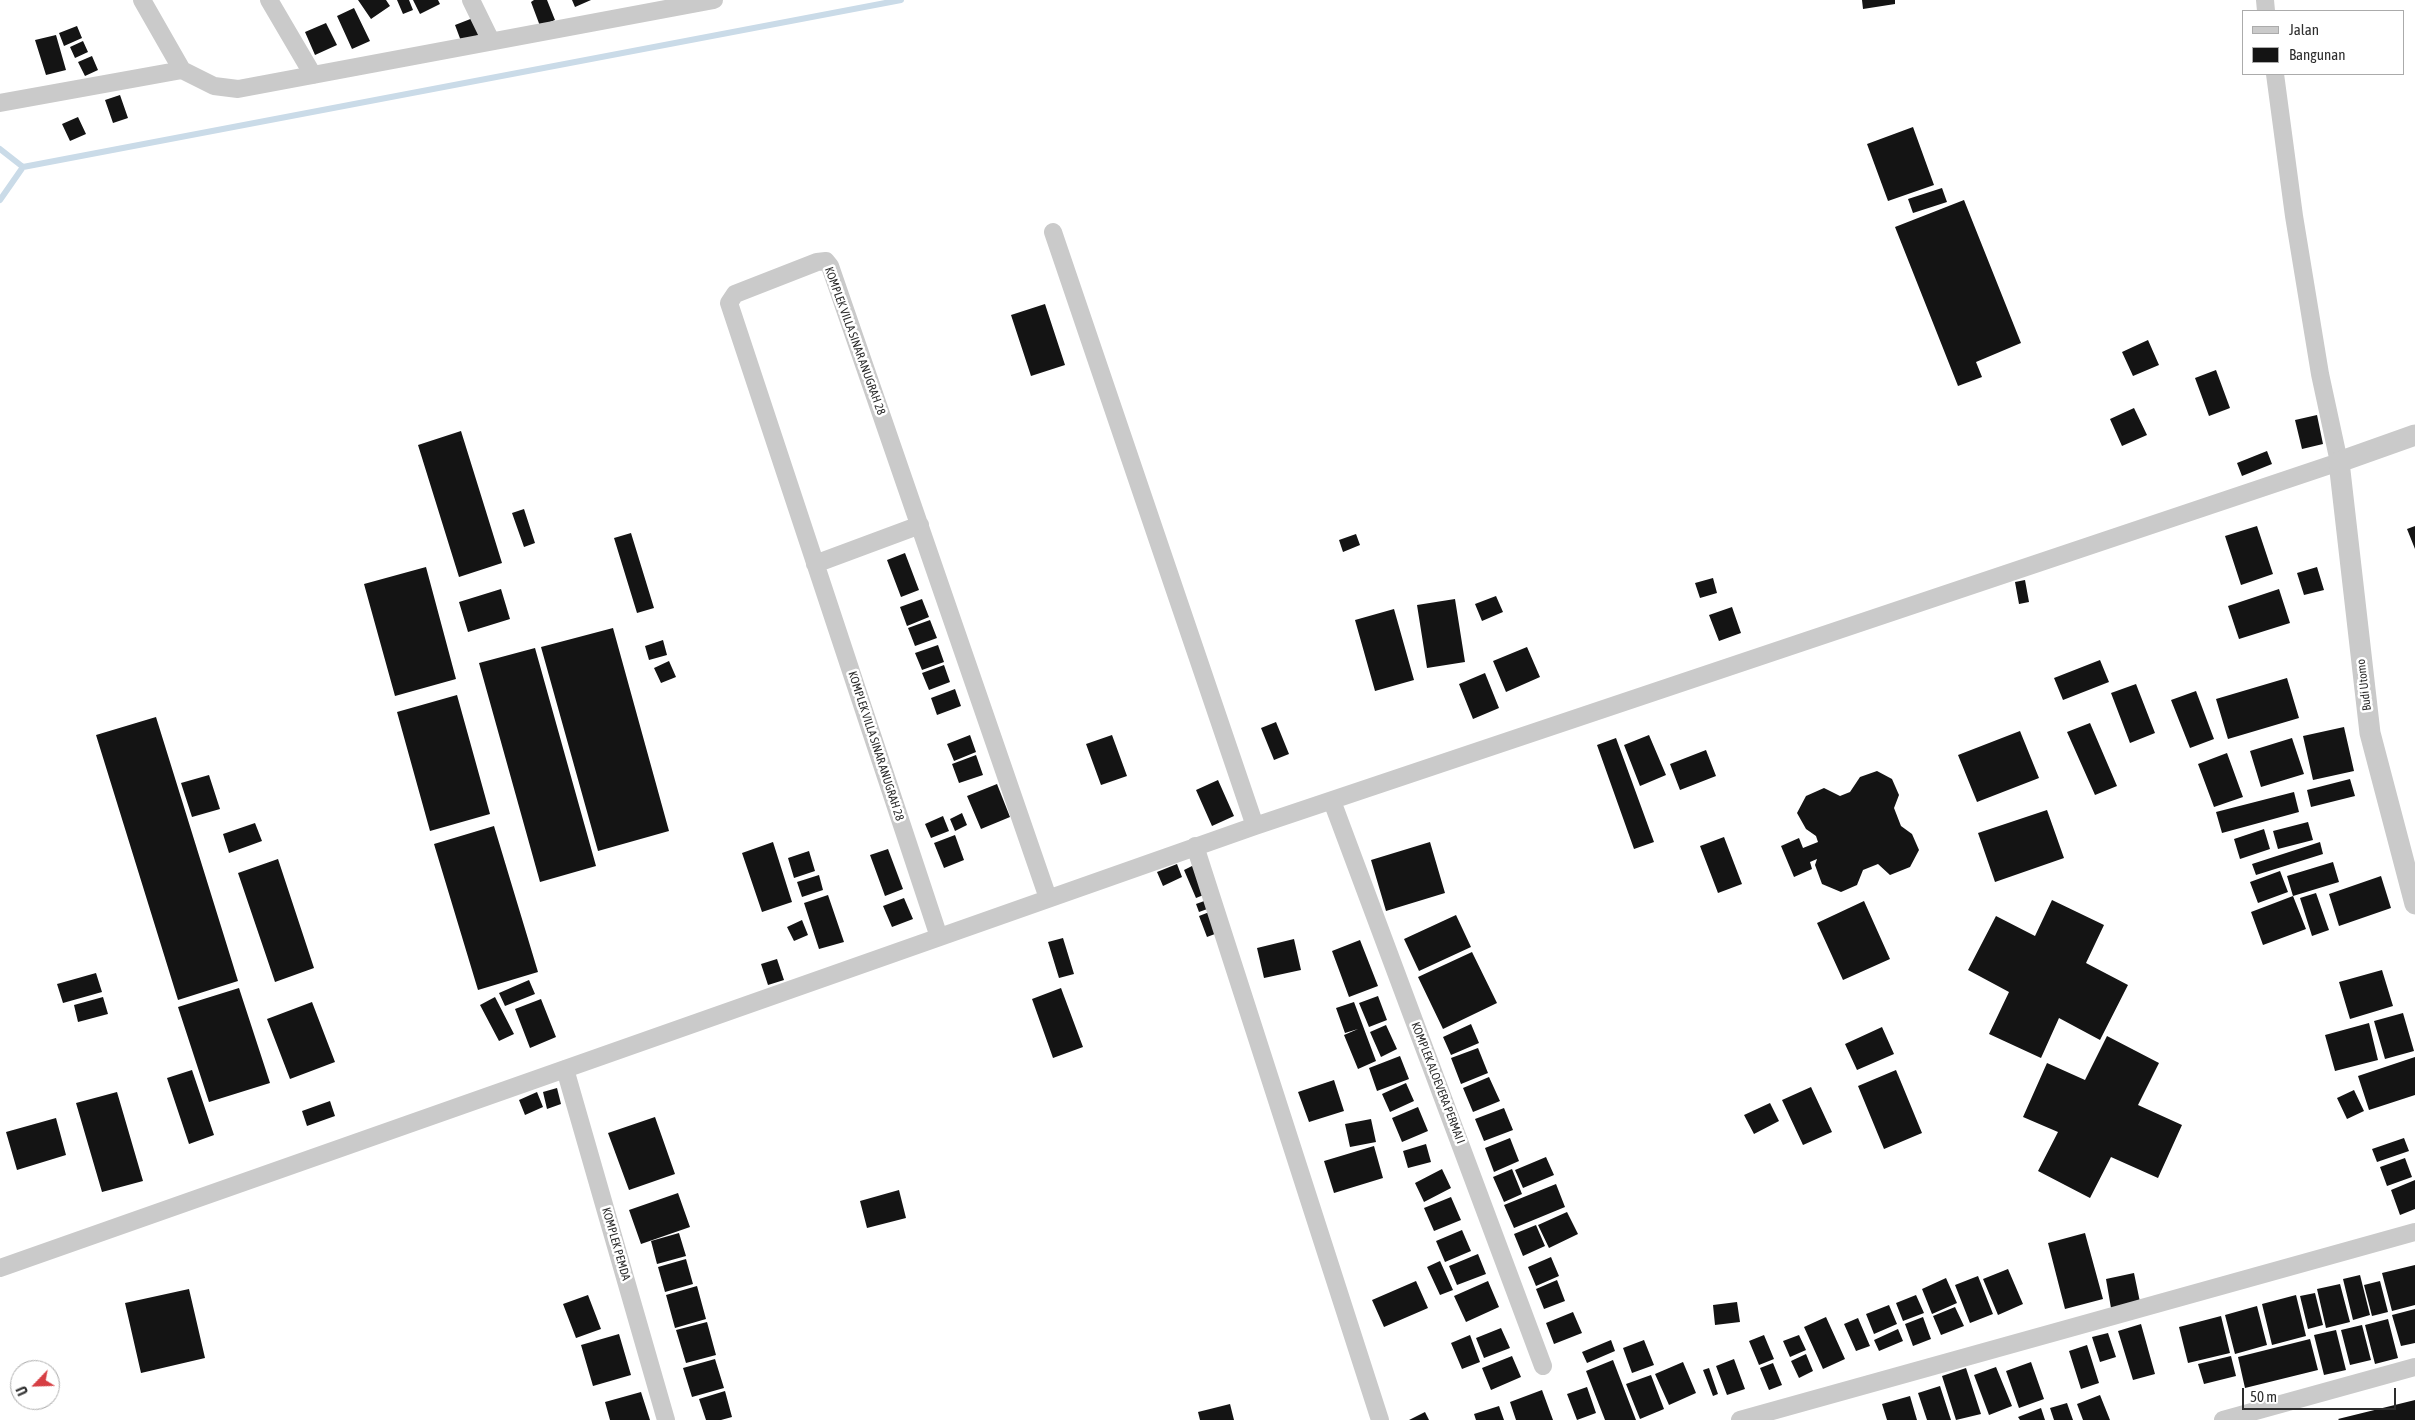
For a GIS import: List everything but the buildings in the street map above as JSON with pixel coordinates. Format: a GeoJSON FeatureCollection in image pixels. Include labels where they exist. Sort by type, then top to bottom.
{"type":"FeatureCollection","features":[{"type":"Feature","properties":{"kind":"street"},"geometry":{"type":"LineString","coordinates":[[142,0],[182,70],[214,86],[238,89],[492,41],[652,6],[714,0]]}},
{"type":"Feature","properties":{"kind":"street"},"geometry":{"type":"LineString","coordinates":[[269,0],[313,75]]}},
{"type":"Feature","properties":{"kind":"street"},"geometry":{"type":"LineString","coordinates":[[471,0],[492,41]]}},
{"type":"Feature","properties":{"kind":"street"},"geometry":{"type":"LineString","coordinates":[[0,103],[182,70]]}},
{"type":"Feature","properties":{"kind":"street"},"geometry":{"type":"LineString","coordinates":[[2275,75],[2300,256],[2320,374],[2339,462]]}},
{"type":"Feature","properties":{"kind":"street"},"geometry":{"type":"LineString","coordinates":[[1053,232],[1254,826]]}},
{"type":"Feature","properties":{"kind":"street","name":"KOMPLEK VILLA SINAR ANUGRAH 28"},"geometry":{"type":"LineString","coordinates":[[939,937],[728,303],[735,294],[816,262],[826,261],[830,266],[1048,898]]}},
{"type":"Feature","properties":{"kind":"street"},"geometry":{"type":"LineString","coordinates":[[0,1268],[1194,846],[2415,435]]}},
{"type":"Feature","properties":{"kind":"street","name":"Budi Utomo"},"geometry":{"type":"LineString","coordinates":[[2339,462],[2370,733],[2415,904]]}},
{"type":"Feature","properties":{"kind":"street"},"geometry":{"type":"LineString","coordinates":[[815,564],[920,525]]}},
{"type":"Feature","properties":{"kind":"street","name":"KOMPLEK ALOEVERA PERMAI I"},"geometry":{"type":"LineString","coordinates":[[1332,801],[1543,1366]]}},
{"type":"Feature","properties":{"kind":"street"},"geometry":{"type":"LineString","coordinates":[[1194,846],[1380,1420]]}},
{"type":"Feature","properties":{"kind":"street","name":"KOMPLEK PEMDA"},"geometry":{"type":"LineString","coordinates":[[565,1069],[666,1420]]}},
{"type":"Feature","properties":{"kind":"street"},"geometry":{"type":"LineString","coordinates":[[1740,1420],[2415,1232]]}},
{"type":"Feature","properties":{"kind":"street"},"geometry":{"type":"LineString","coordinates":[[2223,1420],[2415,1367]]}},
{"type":"Feature","properties":{"kind":"waterway"},"geometry":{"type":"LineString","coordinates":[[0,149],[23,167],[901,0]]}},
{"type":"Feature","properties":{"kind":"waterway"},"geometry":{"type":"LineString","coordinates":[[0,200],[23,167]]}}]}
